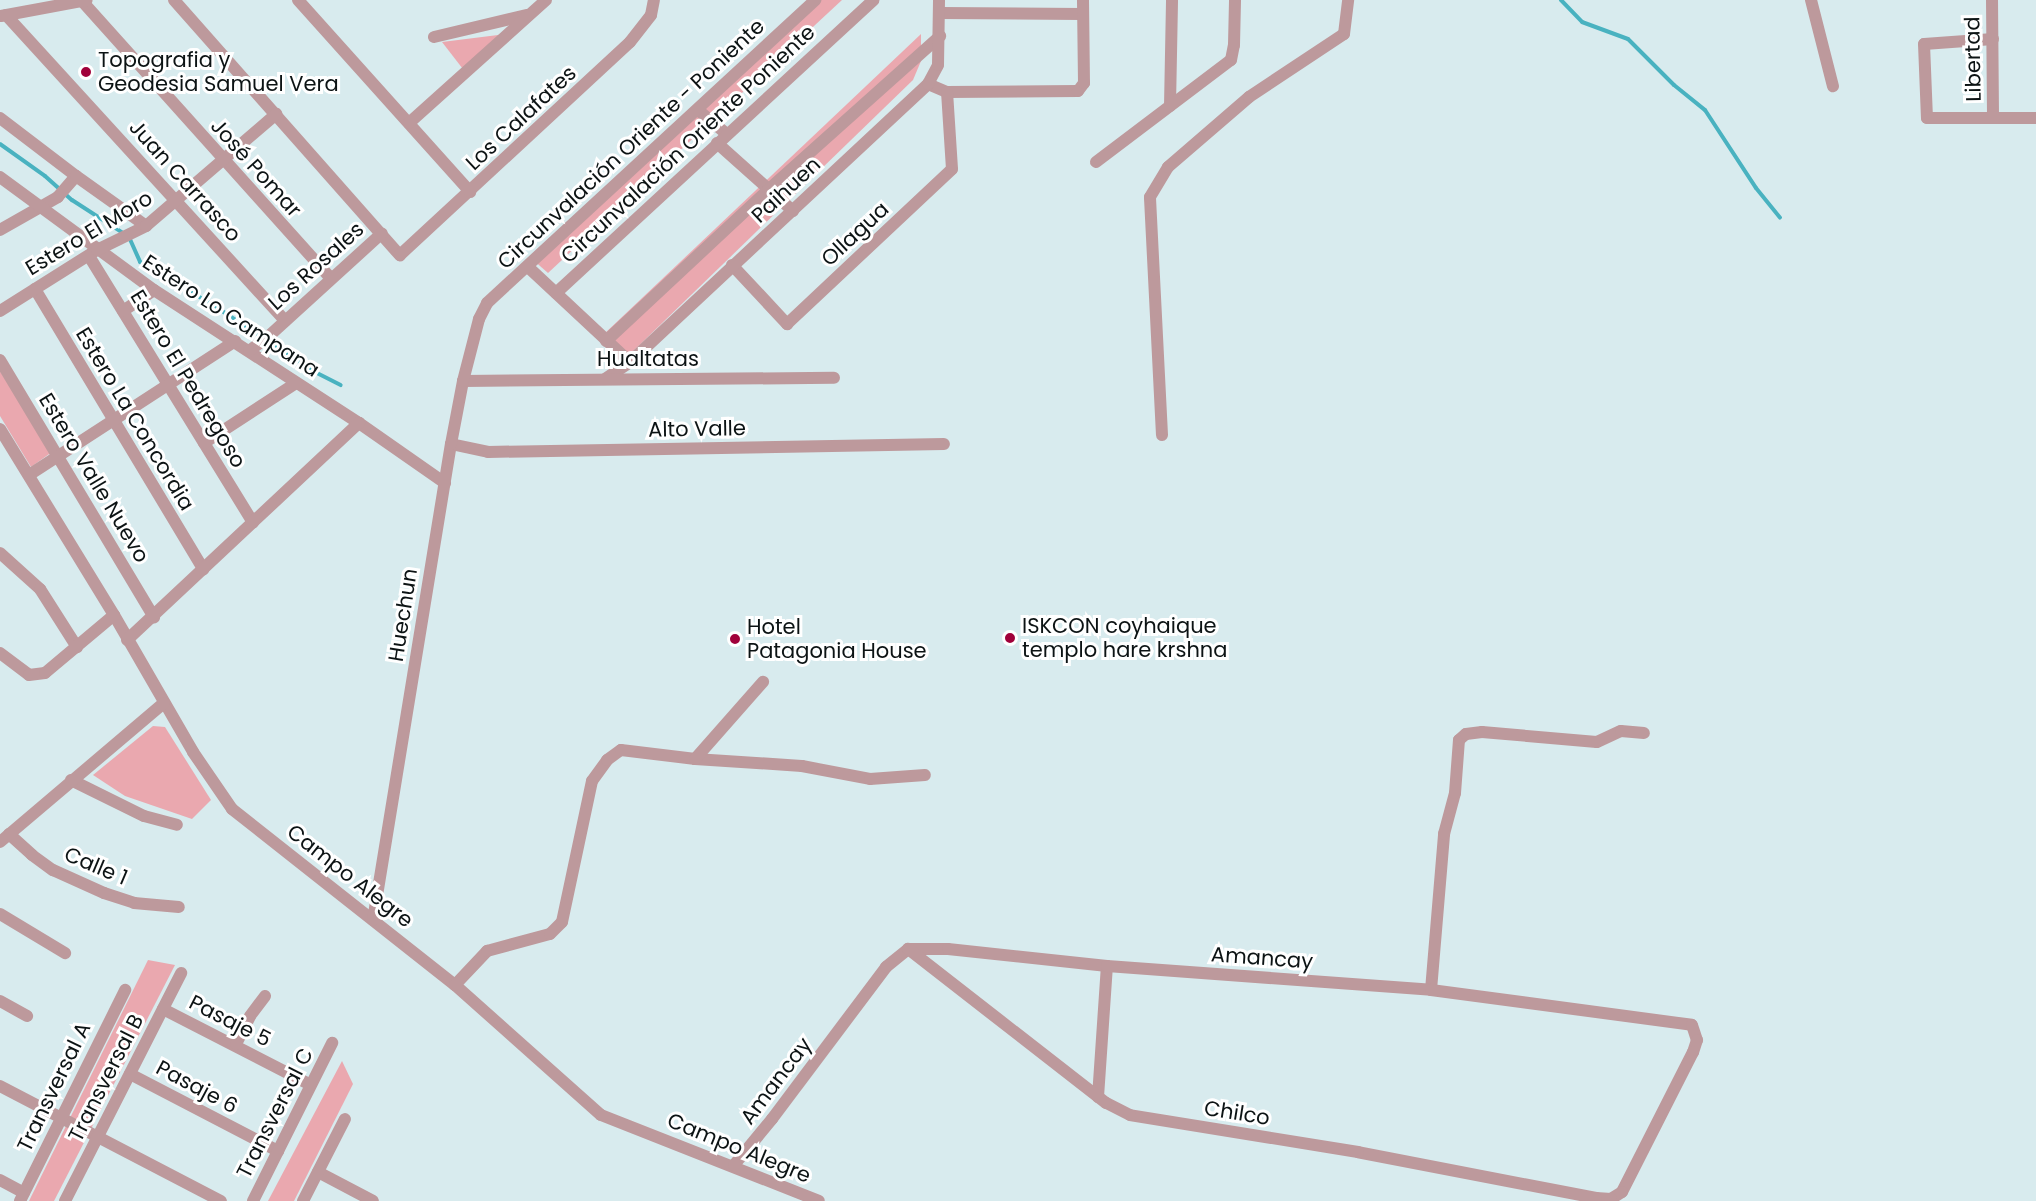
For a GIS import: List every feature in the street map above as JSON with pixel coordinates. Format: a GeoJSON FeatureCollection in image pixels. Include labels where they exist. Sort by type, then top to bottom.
{"type":"FeatureCollection","features":[{"type":"Feature","properties":{"kind":"street"},"geometry":{"type":"LineString","coordinates":[[3,15],[63,2],[88,0]]}},
{"type":"Feature","properties":{"kind":"street"},"geometry":{"type":"LineString","coordinates":[[174,0],[382,233]]}},
{"type":"Feature","properties":{"kind":"street"},"geometry":{"type":"LineString","coordinates":[[298,0],[470,192]]}},
{"type":"Feature","properties":{"kind":"street"},"geometry":{"type":"LineString","coordinates":[[409,123],[546,0]]}},
{"type":"Feature","properties":{"kind":"street","name":"Los Calafates"},"geometry":{"type":"LineString","coordinates":[[382,233],[400,255],[630,42],[651,15],[654,0]]}},
{"type":"Feature","properties":{"kind":"street","name":"Circunvalación Oriente - Poniente"},"geometry":{"type":"LineString","coordinates":[[479,319],[487,303],[815,0]]}},
{"type":"Feature","properties":{"kind":"street","name":"Circunvalación Oriente Poniente"},"geometry":{"type":"LineString","coordinates":[[556,293],[873,0]]}},
{"type":"Feature","properties":{"kind":"street"},"geometry":{"type":"LineString","coordinates":[[928,84],[947,92],[1078,91],[1083,83],[1083,0]]}},
{"type":"Feature","properties":{"kind":"street"},"geometry":{"type":"LineString","coordinates":[[1170,106],[1172,0]]}},
{"type":"Feature","properties":{"kind":"street"},"geometry":{"type":"LineString","coordinates":[[1096,162],[1231,60],[1234,45],[1235,0]]}},
{"type":"Feature","properties":{"kind":"street"},"geometry":{"type":"LineString","coordinates":[[1162,435],[1150,197],[1168,167],[1249,97],[1344,34],[1348,0]]}},
{"type":"Feature","properties":{"kind":"street"},"geometry":{"type":"LineString","coordinates":[[1811,0],[1833,86]]}},
{"type":"Feature","properties":{"kind":"street","name":"Libertad"},"geometry":{"type":"LineString","coordinates":[[1992,0],[1993,117]]}},
{"type":"Feature","properties":{"kind":"street","name":"José Pomar"},"geometry":{"type":"LineString","coordinates":[[82,1],[331,279]]}},
{"type":"Feature","properties":{"kind":"street"},"geometry":{"type":"LineString","coordinates":[[939,6],[1082,14]]}},
{"type":"Feature","properties":{"kind":"street","name":"Paihuen"},"geometry":{"type":"LineString","coordinates":[[605,379],[630,362],[928,84],[938,65],[939,6]]}},
{"type":"Feature","properties":{"kind":"street"},"geometry":{"type":"LineString","coordinates":[[434,37],[531,14]]}},
{"type":"Feature","properties":{"kind":"street","name":"Juan Carrasco"},"geometry":{"type":"LineString","coordinates":[[3,15],[177,201],[285,321]]}},
{"type":"Feature","properties":{"kind":"street"},"geometry":{"type":"LineString","coordinates":[[606,341],[768,190],[940,36]]}},
{"type":"Feature","properties":{"kind":"street"},"geometry":{"type":"LineString","coordinates":[[1993,39],[1924,44],[1927,118],[2036,118]]}},
{"type":"Feature","properties":{"kind":"street","name":"Ollagua"},"geometry":{"type":"LineString","coordinates":[[732,265],[787,324],[952,169],[947,92]]}},
{"type":"Feature","properties":{"kind":"street"},"geometry":{"type":"LineString","coordinates":[[698,110],[726,134]]}},
{"type":"Feature","properties":{"kind":"street","name":"Estero El Moro"},"geometry":{"type":"LineString","coordinates":[[0,311],[93,253],[142,228],[177,201],[276,114]]}},
{"type":"Feature","properties":{"kind":"street"},"geometry":{"type":"LineString","coordinates":[[0,118],[72,181],[142,228]]}},
{"type":"Feature","properties":{"kind":"street"},"geometry":{"type":"LineString","coordinates":[[717,143],[793,211]]}},
{"type":"Feature","properties":{"kind":"street","name":"Estero Lo Campana"},"geometry":{"type":"LineString","coordinates":[[0,177],[93,253],[235,342],[252,349],[296,383],[446,483]]}},
{"type":"Feature","properties":{"kind":"street"},"geometry":{"type":"LineString","coordinates":[[0,230],[38,206],[58,197],[72,181]]}},
{"type":"Feature","properties":{"kind":"street","name":"Los Rosales"},"geometry":{"type":"LineString","coordinates":[[252,349],[382,233]]}},
{"type":"Feature","properties":{"kind":"street","name":"Estero El Pedregoso"},"geometry":{"type":"LineString","coordinates":[[93,253],[123,311],[253,522]]}},
{"type":"Feature","properties":{"kind":"street"},"geometry":{"type":"LineString","coordinates":[[528,267],[630,362]]}},
{"type":"Feature","properties":{"kind":"street","name":"Estero La Concordia"},"geometry":{"type":"LineString","coordinates":[[35,289],[202,569]]}},
{"type":"Feature","properties":{"kind":"street"},"geometry":{"type":"LineString","coordinates":[[123,311],[154,290]]}},
{"type":"Feature","properties":{"kind":"street","name":"Huechun"},"geometry":{"type":"LineString","coordinates":[[373,920],[451,444],[463,381],[479,319]]}},
{"type":"Feature","properties":{"kind":"street"},"geometry":{"type":"LineString","coordinates":[[29,475],[235,342]]}},
{"type":"Feature","properties":{"kind":"street","name":"Estero Valle Nuevo"},"geometry":{"type":"LineString","coordinates":[[0,360],[154,617]]}},
{"type":"Feature","properties":{"kind":"street","name":"Hualtatas"},"geometry":{"type":"LineString","coordinates":[[463,381],[834,378]]}},
{"type":"Feature","properties":{"kind":"street"},"geometry":{"type":"LineString","coordinates":[[204,443],[296,383]]}},
{"type":"Feature","properties":{"kind":"street"},"geometry":{"type":"LineString","coordinates":[[127,640],[359,423]]}},
{"type":"Feature","properties":{"kind":"street","name":"Campo Alegre"},"geometry":{"type":"LineString","coordinates":[[0,429],[114,615],[164,703],[232,809],[455,985],[601,1115],[819,1201]]}},
{"type":"Feature","properties":{"kind":"street","name":"Alto Valle"},"geometry":{"type":"LineString","coordinates":[[451,444],[488,452],[944,444]]}},
{"type":"Feature","properties":{"kind":"street"},"geometry":{"type":"LineString","coordinates":[[0,553],[40,589],[76,647]]}},
{"type":"Feature","properties":{"kind":"street"},"geometry":{"type":"LineString","coordinates":[[0,653],[29,675],[45,674],[114,615]]}},
{"type":"Feature","properties":{"kind":"street"},"geometry":{"type":"LineString","coordinates":[[695,759],[763,682]]}},
{"type":"Feature","properties":{"kind":"street"},"geometry":{"type":"LineString","coordinates":[[5,838],[164,703]]}},
{"type":"Feature","properties":{"kind":"street"},"geometry":{"type":"LineString","coordinates":[[1431,990],[1444,834],[1455,793],[1460,740],[1466,734],[1482,732],[1597,742],[1621,731],[1644,733]]}},
{"type":"Feature","properties":{"kind":"street"},"geometry":{"type":"LineString","coordinates":[[455,985],[487,951],[550,934],[562,922],[592,780],[606,760],[621,750],[695,759],[802,766],[870,779],[925,775]]}},
{"type":"Feature","properties":{"kind":"street"},"geometry":{"type":"LineString","coordinates":[[71,780],[144,816],[177,825]]}},
{"type":"Feature","properties":{"kind":"street","name":"Calle 1"},"geometry":{"type":"LineString","coordinates":[[5,838],[53,870],[104,894],[134,903],[179,907]]}},
{"type":"Feature","properties":{"kind":"street"},"geometry":{"type":"LineString","coordinates":[[0,914],[65,953]]}},
{"type":"Feature","properties":{"kind":"street","name":"Amancay"},"geometry":{"type":"LineString","coordinates":[[734,1166],[886,967],[908,949],[948,949],[1107,966],[1431,990],[1692,1025],[1697,1040],[1694,1052],[1622,1192],[1611,1199]]}},
{"type":"Feature","properties":{"kind":"street","name":"Chilco"},"geometry":{"type":"LineString","coordinates":[[908,949],[1098,1097],[1130,1115],[1358,1152],[1611,1199]]}},
{"type":"Feature","properties":{"kind":"street"},"geometry":{"type":"LineString","coordinates":[[1098,1097],[1107,966]]}},
{"type":"Feature","properties":{"kind":"street","name":"Transversal B"},"geometry":{"type":"LineString","coordinates":[[65,1201],[181,973]]}},
{"type":"Feature","properties":{"kind":"street","name":"Transversal A"},"geometry":{"type":"LineString","coordinates":[[22,1197],[124,990]]}},
{"type":"Feature","properties":{"kind":"street"},"geometry":{"type":"LineString","coordinates":[[236,1044],[250,1016],[265,996]]}},
{"type":"Feature","properties":{"kind":"street"},"geometry":{"type":"LineString","coordinates":[[0,1000],[27,1016]]}},
{"type":"Feature","properties":{"kind":"street","name":"Pasaje 5"},"geometry":{"type":"LineString","coordinates":[[163,1009],[236,1044],[311,1085]]}},
{"type":"Feature","properties":{"kind":"street","name":"Transversal C"},"geometry":{"type":"LineString","coordinates":[[252,1201],[332,1043]]}},
{"type":"Feature","properties":{"kind":"street","name":"Pasaje 6"},"geometry":{"type":"LineString","coordinates":[[130,1074],[278,1151]]}},
{"type":"Feature","properties":{"kind":"street"},"geometry":{"type":"LineString","coordinates":[[0,1086],[221,1201]]}},
{"type":"Feature","properties":{"kind":"street"},"geometry":{"type":"LineString","coordinates":[[303,1201],[345,1119]]}},
{"type":"Feature","properties":{"kind":"street"},"geometry":{"type":"LineString","coordinates":[[318,1172],[373,1201]]}},
{"type":"Feature","properties":{"kind":"street"},"geometry":{"type":"LineString","coordinates":[[0,1180],[22,1197]]}},
{"type":"Feature","properties":{"kind":"shaded area"},"geometry":{"type":"Polygon","coordinates":[[[812,0],[842,0],[548,273],[532,259],[812,0]]]}},
{"type":"Feature","properties":{"kind":"shaded area"},"geometry":{"type":"Polygon","coordinates":[[[513,33],[466,73],[442,42],[513,33]]]}},
{"type":"Feature","properties":{"kind":"shaded area"},"geometry":{"type":"Polygon","coordinates":[[[921,34],[921,61],[913,80],[625,359],[603,335],[921,34]]]}},
{"type":"Feature","properties":{"kind":"shaded area"},"geometry":{"type":"Polygon","coordinates":[[[0,371],[52,452],[31,467],[0,416],[0,371]]]}},
{"type":"Feature","properties":{"kind":"shaded area"},"geometry":{"type":"Polygon","coordinates":[[[153,726],[165,727],[211,800],[192,819],[125,796],[93,775],[153,726]]]}},
{"type":"Feature","properties":{"kind":"shaded area"},"geometry":{"type":"Polygon","coordinates":[[[148,960],[175,965],[54,1201],[29,1201],[148,960]]]}},
{"type":"Feature","properties":{"kind":"shaded area"},"geometry":{"type":"Polygon","coordinates":[[[342,1061],[353,1084],[294,1201],[268,1201],[342,1061]]]}},
{"type":"Feature","properties":{"kind":"waterway"},"geometry":{"type":"LineString","coordinates":[[1561,0],[1582,22],[1628,39],[1674,85],[1705,110],[1756,188],[1780,218]]}},
{"type":"Feature","properties":{"kind":"waterway"},"geometry":{"type":"LineString","coordinates":[[0,144],[45,176],[72,200],[123,233]]}},
{"type":"Feature","properties":{"kind":"waterway"},"geometry":{"type":"LineString","coordinates":[[129,237],[140,262],[213,305],[313,371],[341,385]]}},
{"type":"Feature","properties":{"kind":"place","name":"Topografia y Geodesia Samuel Vera"},"geometry":{"type":"Point","coordinates":[86,72]}},
{"type":"Feature","properties":{"kind":"place","name":"ISKCON coyhaique templo hare krshna"},"geometry":{"type":"Point","coordinates":[1010,638]}},
{"type":"Feature","properties":{"kind":"place","name":"Hotel Patagonia House"},"geometry":{"type":"Point","coordinates":[735,639]}}]}
